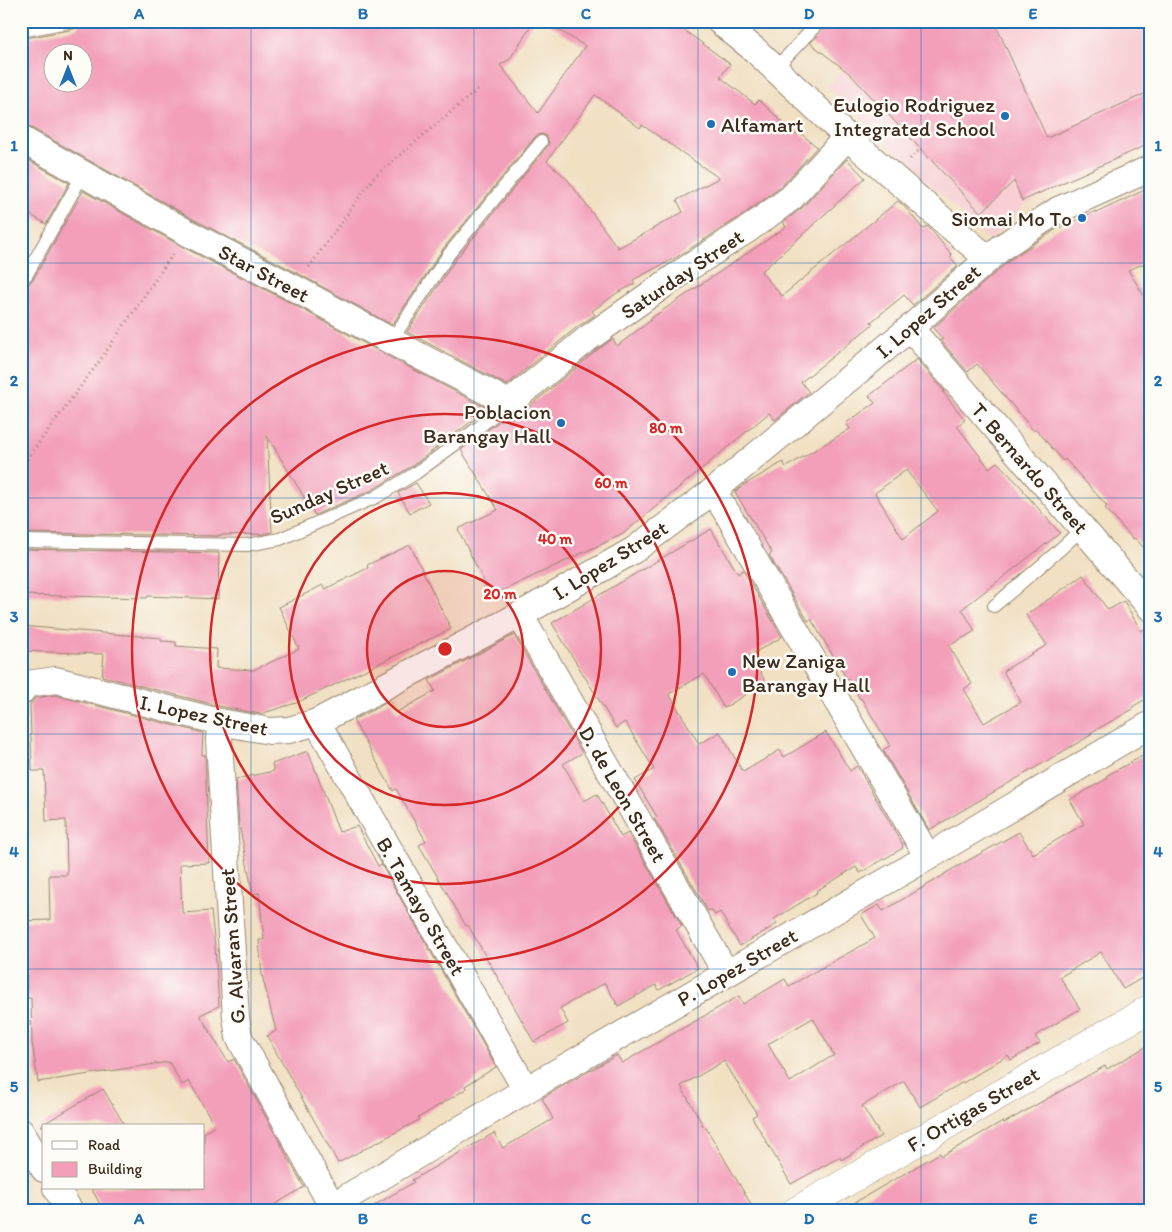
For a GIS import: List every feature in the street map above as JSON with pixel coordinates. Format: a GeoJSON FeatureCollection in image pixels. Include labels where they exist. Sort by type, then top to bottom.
{"type":"FeatureCollection","features":[{"type":"Feature","properties":{"kind":"street"},"geometry":{"type":"LineString","coordinates":[[718,21],[755,50],[846,137],[988,259]]}},
{"type":"Feature","properties":{"kind":"street","name":"Saturday Street"},"geometry":{"type":"LineString","coordinates":[[509,403],[587,340],[682,272],[750,228],[791,198],[846,137]]}},
{"type":"Feature","properties":{"kind":"street","name":"Star Street"},"geometry":{"type":"LineString","coordinates":[[21,139],[188,233],[509,403]]}},
{"type":"Feature","properties":{"kind":"street","name":"I. Lopez Street"},"geometry":{"type":"LineString","coordinates":[[21,692],[27,684],[56,680],[220,722],[270,731],[290,730],[317,722],[520,615],[634,550],[713,491],[910,328],[1002,247],[1058,210],[1151,168]]}},
{"type":"Feature","properties":{"kind":"street","name":"T. Bernardo Street"},"geometry":{"type":"LineString","coordinates":[[910,328],[1151,608]]}},
{"type":"Feature","properties":{"kind":"street"},"geometry":{"type":"LineString","coordinates":[[713,491],[928,857]]}},
{"type":"Feature","properties":{"kind":"street","name":"D. de Leon Street"},"geometry":{"type":"LineString","coordinates":[[520,615],[726,973]]}},
{"type":"Feature","properties":{"kind":"street","name":"G. Alvaran Street"},"geometry":{"type":"LineString","coordinates":[[220,722],[219,741],[226,864],[236,1018],[239,1037],[328,1208]]}},
{"type":"Feature","properties":{"kind":"street","name":"B. Tamayo Street"},"geometry":{"type":"LineString","coordinates":[[317,722],[526,1090]]}},
{"type":"Feature","properties":{"kind":"street","name":"P. Lopez Street"},"geometry":{"type":"LineString","coordinates":[[328,1208],[726,973],[928,857],[1151,724]]}},
{"type":"Feature","properties":{"kind":"street","name":"F. Ortigas Street"},"geometry":{"type":"LineString","coordinates":[[796,1211],[1151,1008]]}},
{"type":"Feature","properties":{"kind":"street"},"geometry":{"type":"LineString","coordinates":[[21,1132],[42,1166]]}},
{"type":"Feature","properties":{"kind":"street"},"geometry":{"type":"LineString","coordinates":[[57,1190],[70,1211]]}},
{"type":"Feature","properties":{"kind":"lane"},"geometry":{"type":"LineString","coordinates":[[21,31],[72,21]]}},
{"type":"Feature","properties":{"kind":"lane"},"geometry":{"type":"LineString","coordinates":[[775,69],[820,21]]}},
{"type":"Feature","properties":{"kind":"lane"},"geometry":{"type":"LineString","coordinates":[[391,341],[449,254],[542,142]]}},
{"type":"Feature","properties":{"kind":"lane"},"geometry":{"type":"LineString","coordinates":[[21,280],[83,174]]}},
{"type":"Feature","properties":{"kind":"lane","name":"Sunday Street"},"geometry":{"type":"LineString","coordinates":[[21,541],[247,545],[280,539],[376,497],[416,473],[509,403]]}},
{"type":"Feature","properties":{"kind":"lane"},"geometry":{"type":"LineString","coordinates":[[994,606],[1082,529]]}},
{"type":"Feature","properties":{"kind":"path"},"geometry":{"type":"LineString","coordinates":[[294,288],[374,177],[477,90]]}},
{"type":"Feature","properties":{"kind":"path"},"geometry":{"type":"LineString","coordinates":[[952,118],[969,102]]}},
{"type":"Feature","properties":{"kind":"path"},"geometry":{"type":"LineString","coordinates":[[912,156],[920,149]]}},
{"type":"Feature","properties":{"kind":"path"},"geometry":{"type":"LineString","coordinates":[[21,468],[101,359],[188,233]]}},
{"type":"Feature","properties":{"kind":"shaded area","name":"Eulogio Rodriguez Integrated School"},"geometry":{"type":"Polygon","coordinates":[[[898,21],[1151,21],[1151,147],[1024,205],[990,241],[827,86],[898,21]]]}},
{"type":"Feature","properties":{"kind":"building"},"geometry":{"type":"Polygon","coordinates":[[[80,21],[534,21],[510,59],[500,65],[538,113],[585,46],[544,21],[672,21],[730,64],[720,77],[755,104],[759,100],[796,135],[798,131],[817,147],[781,187],[741,216],[677,257],[633,280],[635,284],[617,293],[592,311],[595,315],[577,327],[507,385],[407,332],[456,259],[547,147],[549,143],[546,136],[542,134],[535,137],[443,249],[392,325],[195,220],[28,126],[21,124],[21,70],[27,60],[21,56],[21,39],[78,27],[80,21]],[[595,95],[547,161],[568,180],[618,248],[683,212],[677,200],[719,178],[642,125],[640,128],[595,95]]]}},
{"type":"Feature","properties":{"kind":"building","name":"Eulogio Rodriguez Integrated School"},"geometry":{"type":"Polygon","coordinates":[[[828,21],[994,21],[1047,138],[1151,91],[1151,143],[1022,201],[1014,181],[981,213],[849,73],[810,43],[826,27],[828,21]]]}},
{"type":"Feature","properties":{"kind":"building"},"geometry":{"type":"Polygon","coordinates":[[[21,156],[69,183],[46,224],[21,209],[21,156]]]}},
{"type":"Feature","properties":{"kind":"building"},"geometry":{"type":"Polygon","coordinates":[[[847,159],[865,178],[761,272],[782,296],[898,201],[923,229],[927,226],[932,231],[952,255],[950,257],[958,266],[913,305],[904,295],[871,322],[873,324],[801,382],[809,392],[775,420],[769,413],[623,534],[491,596],[458,529],[498,510],[461,450],[505,417],[511,418],[519,415],[613,339],[617,346],[650,319],[786,227],[783,222],[802,208],[847,159]]]}},
{"type":"Feature","properties":{"kind":"building"},"geometry":{"type":"Polygon","coordinates":[[[1151,187],[1151,261],[1128,270],[1151,307],[1151,556],[1105,508],[1107,506],[1065,459],[1063,461],[1036,429],[1034,431],[977,364],[968,372],[940,340],[943,339],[933,328],[1011,259],[1055,230],[1151,187]]]}},
{"type":"Feature","properties":{"kind":"building"},"geometry":{"type":"Polygon","coordinates":[[[83,191],[181,246],[488,409],[412,466],[372,490],[315,515],[267,436],[272,532],[219,536],[21,533],[21,288],[27,286],[34,278],[83,191]]]}},
{"type":"Feature","properties":{"kind":"building"},"geometry":{"type":"Polygon","coordinates":[[[917,359],[965,420],[957,426],[989,468],[997,462],[1024,490],[1060,533],[962,609],[975,631],[949,646],[972,684],[964,689],[984,723],[1021,702],[1003,671],[1047,645],[1026,615],[1083,575],[1108,610],[1124,601],[1141,631],[1151,625],[1151,696],[1132,707],[1133,709],[1090,733],[1091,735],[929,830],[883,750],[890,746],[811,619],[808,621],[769,555],[772,553],[735,492],[783,462],[786,467],[850,429],[846,423],[875,403],[869,396],[917,359]],[[906,470],[875,493],[903,539],[938,511],[906,470]]]}},
{"type":"Feature","properties":{"kind":"building"},"geometry":{"type":"Polygon","coordinates":[[[416,483],[429,503],[410,513],[398,493],[416,483]]]}},
{"type":"Feature","properties":{"kind":"building"},"geometry":{"type":"Polygon","coordinates":[[[711,529],[738,574],[743,570],[782,637],[750,655],[766,682],[724,708],[704,674],[669,694],[699,744],[720,732],[743,772],[780,750],[784,757],[826,732],[850,771],[857,766],[903,845],[903,848],[860,873],[856,867],[816,891],[817,893],[774,919],[777,924],[740,946],[720,912],[715,915],[711,909],[708,911],[654,818],[657,817],[635,780],[654,769],[625,722],[616,728],[552,623],[711,529]]]}},
{"type":"Feature","properties":{"kind":"building"},"geometry":{"type":"Polygon","coordinates":[[[410,545],[451,629],[296,703],[260,714],[223,707],[102,676],[104,654],[21,651],[21,626],[161,638],[161,641],[176,642],[176,646],[217,649],[216,668],[254,670],[299,649],[279,607],[323,585],[325,589],[368,568],[367,565],[410,545]]]}},
{"type":"Feature","properties":{"kind":"building"},"geometry":{"type":"Polygon","coordinates":[[[21,549],[219,553],[218,599],[148,596],[147,598],[21,595],[21,549]]]}},
{"type":"Feature","properties":{"kind":"building"},"geometry":{"type":"Polygon","coordinates":[[[514,635],[582,753],[563,764],[584,801],[597,794],[621,837],[628,833],[682,926],[676,930],[698,968],[659,990],[656,985],[618,1006],[605,983],[560,1008],[568,1023],[534,1042],[468,925],[466,926],[419,845],[426,841],[396,789],[393,791],[353,720],[390,701],[397,712],[435,691],[429,680],[514,635]]]}},
{"type":"Feature","properties":{"kind":"building"},"geometry":{"type":"Polygon","coordinates":[[[55,695],[203,733],[202,755],[205,755],[209,863],[180,864],[182,913],[211,911],[219,1006],[200,1015],[228,1062],[234,1059],[304,1187],[264,1211],[104,1211],[92,1190],[205,1190],[205,1132],[215,1126],[189,1081],[182,1085],[169,1062],[38,1082],[32,1043],[31,998],[27,998],[26,968],[22,968],[21,921],[50,920],[49,875],[67,875],[66,820],[46,821],[44,771],[32,771],[30,705],[35,698],[55,695]]]}},
{"type":"Feature","properties":{"kind":"building"},"geometry":{"type":"Polygon","coordinates":[[[308,751],[339,832],[357,826],[378,866],[381,864],[496,1067],[465,1086],[466,1089],[418,1118],[419,1120],[338,1163],[267,1036],[276,1031],[262,975],[259,940],[264,940],[259,893],[253,894],[239,824],[236,779],[274,771],[272,764],[308,751]]]}},
{"type":"Feature","properties":{"kind":"building"},"geometry":{"type":"Polygon","coordinates":[[[1151,751],[1151,973],[1123,989],[1101,952],[1060,977],[1080,1009],[1035,1036],[1040,1043],[1011,1060],[1008,1055],[920,1107],[904,1081],[862,1106],[881,1136],[841,1160],[840,1157],[791,1184],[752,1117],[757,1114],[724,1061],[681,1086],[755,1211],[365,1211],[414,1182],[412,1180],[494,1133],[503,1148],[553,1119],[542,1098],[617,1055],[622,1063],[739,996],[743,1004],[785,979],[789,986],[875,938],[861,915],[879,905],[883,911],[1019,832],[1033,854],[1084,824],[1070,800],[1108,778],[1106,776],[1151,751]],[[813,1018],[768,1044],[790,1082],[834,1055],[813,1018]]]}},
{"type":"Feature","properties":{"kind":"building"},"geometry":{"type":"Polygon","coordinates":[[[1151,1044],[1151,1211],[840,1211],[940,1153],[942,1156],[1105,1066],[1107,1069],[1151,1044]]]}},
{"type":"Feature","properties":{"kind":"building"},"geometry":{"type":"Polygon","coordinates":[[[103,1089],[124,1124],[43,1124],[103,1089]]]}},
{"type":"Feature","properties":{"kind":"place","name":"Eulogio Rodriguez Integrated School"},"geometry":{"type":"Point","coordinates":[1005,116]}},
{"type":"Feature","properties":{"kind":"place","name":"Alfamart"},"geometry":{"type":"Point","coordinates":[711,124]}},
{"type":"Feature","properties":{"kind":"place","name":"Siomai Mo To"},"geometry":{"type":"Point","coordinates":[1082,218]}},
{"type":"Feature","properties":{"kind":"place","name":"Poblacion Barangay Hall"},"geometry":{"type":"Point","coordinates":[561,423]}},
{"type":"Feature","properties":{"kind":"place","name":"New Zaniga Barangay Hall"},"geometry":{"type":"Point","coordinates":[732,672]}}]}
